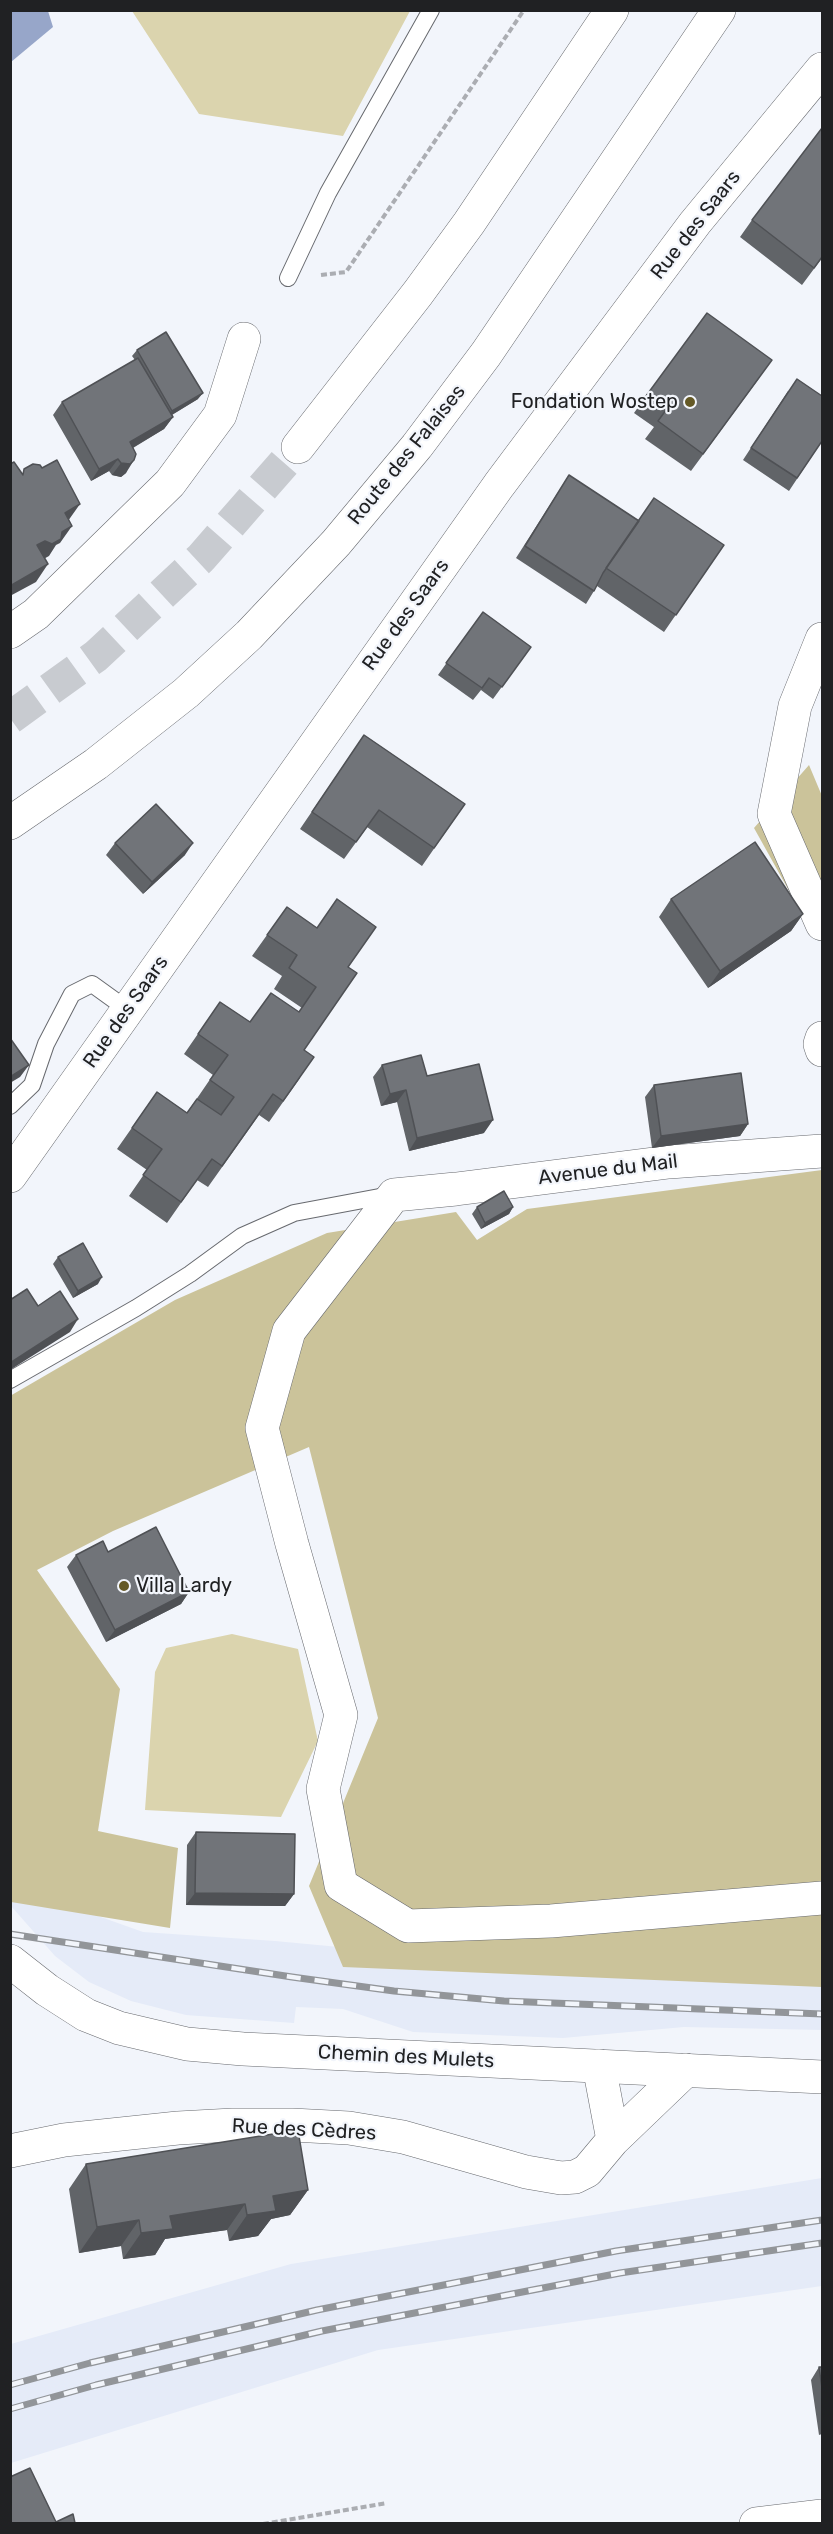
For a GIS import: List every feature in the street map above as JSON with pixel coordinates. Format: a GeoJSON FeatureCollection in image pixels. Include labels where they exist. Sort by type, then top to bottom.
{"type":"FeatureCollection","features":[{"type":"Feature","properties":{"kind":"main road"},"geometry":{"type":"LineString","coordinates":[[298,447],[418,293],[469,223],[612,10]]}},
{"type":"Feature","properties":{"kind":"main road","name":"Route des Falaises"},"geometry":{"type":"LineString","coordinates":[[10,823],[96,764],[186,693],[249,635],[336,543],[417,446],[486,354],[719,10]]}},
{"type":"Feature","properties":{"kind":"main road","name":"Rue des Saars"},"geometry":{"type":"LineString","coordinates":[[10,1176],[499,485],[695,223],[822,69]]}},
{"type":"Feature","properties":{"kind":"main road"},"geometry":{"type":"LineString","coordinates":[[10,632],[36,614],[171,483],[220,415],[244,339]]}},
{"type":"Feature","properties":{"kind":"main road"},"geometry":{"type":"LineString","coordinates":[[822,639],[795,706],[774,814],[822,924]]}},
{"type":"Feature","properties":{"kind":"main road"},"geometry":{"type":"LineString","coordinates":[[822,1038],[820,1044],[822,1050]]}},
{"type":"Feature","properties":{"kind":"main road","name":"Avenue du Mail"},"geometry":{"type":"LineString","coordinates":[[394,1195],[669,1162],[822,1151]]}},
{"type":"Feature","properties":{"kind":"main road"},"geometry":{"type":"LineString","coordinates":[[394,1195],[289,1331],[262,1428],[292,1544],[341,1715],[323,1788],[341,1886],[408,1926],[551,1921],[822,1898]]}},
{"type":"Feature","properties":{"kind":"main road","name":"Chemin des Mulets"},"geometry":{"type":"LineString","coordinates":[[10,1961],[47,1990],[86,2015],[118,2028],[187,2044],[243,2049],[822,2077]]}},
{"type":"Feature","properties":{"kind":"main road"},"geometry":{"type":"LineString","coordinates":[[599,2066],[613,2140]]}},
{"type":"Feature","properties":{"kind":"main road","name":"Rue des Cèdres"},"geometry":{"type":"LineString","coordinates":[[10,2151],[64,2140],[178,2128],[292,2125],[350,2128],[403,2137],[526,2172],[561,2178],[587,2171],[613,2140],[686,2070]]}},
{"type":"Feature","properties":{"kind":"main road"},"geometry":{"type":"LineString","coordinates":[[756,2523],[822,2516]]}},
{"type":"Feature","properties":{"kind":"lane"},"geometry":{"type":"LineString","coordinates":[[288,278],[328,193],[431,10]]}},
{"type":"Feature","properties":{"kind":"lane"},"geometry":{"type":"LineString","coordinates":[[10,1106],[32,1085],[46,1044],[72,994],[92,984],[128,1010]]}},
{"type":"Feature","properties":{"kind":"lane"},"geometry":{"type":"LineString","coordinates":[[10,1380],[136,1308],[190,1274],[242,1236],[294,1213],[394,1195]]}},
{"type":"Feature","properties":{"kind":"path"},"geometry":{"type":"LineString","coordinates":[[288,278],[346,272],[524,10]]}},
{"type":"Feature","properties":{"kind":"path"},"geometry":{"type":"LineString","coordinates":[[263,2523],[387,2503]]}},
{"type":"Feature","properties":{"kind":"shaded area"},"geometry":{"type":"Polygon","coordinates":[[[132,11],[410,11],[343,136],[199,114],[132,11]]]}},
{"type":"Feature","properties":{"kind":"shaded area"},"geometry":{"type":"Polygon","coordinates":[[[809,765],[822,796],[822,921],[803,916],[754,828],[809,765]]]}},
{"type":"Feature","properties":{"kind":"shaded area"},"geometry":{"type":"Polygon","coordinates":[[[822,1170],[822,1987],[343,1967],[309,1886],[378,1718],[309,1447],[113,1531],[37,1570],[120,1689],[98,1831],[178,1848],[170,1928],[11,1902],[10,1396],[175,1300],[327,1233],[456,1212],[477,1240],[527,1209],[822,1170]]]}},
{"type":"Feature","properties":{"kind":"shaded area"},"geometry":{"type":"Polygon","coordinates":[[[232,1634],[298,1649],[318,1741],[281,1817],[145,1810],[155,1672],[166,1648],[232,1634]]]}},
{"type":"Feature","properties":{"kind":"shaded area"},"geometry":{"type":"Polygon","coordinates":[[[11,1885],[143,1932],[275,1941],[584,1970],[822,1958],[822,2030],[684,2027],[563,2038],[413,2032],[343,2009],[296,2007],[294,2023],[186,2015],[131,2001],[89,1982],[55,1956],[11,1906],[11,1885]]]}},
{"type":"Feature","properties":{"kind":"shaded area"},"geometry":{"type":"Polygon","coordinates":[[[822,2178],[822,2286],[378,2350],[11,2463],[11,2344],[291,2264],[822,2178]]]}},
{"type":"Feature","properties":{"kind":"water"},"geometry":{"type":"Polygon","coordinates":[[[11,10],[48,11],[53,27],[11,62],[11,10]]]}},
{"type":"Feature","properties":{"kind":"building"},"geometry":{"type":"Polygon","coordinates":[[[822,128],[822,257],[814,268],[752,220],[822,128]]]}},
{"type":"Feature","properties":{"kind":"building"},"geometry":{"type":"Polygon","coordinates":[[[707,313],[772,360],[703,454],[658,421],[666,410],[646,396],[707,313]]]}},
{"type":"Feature","properties":{"kind":"building"},"geometry":{"type":"Polygon","coordinates":[[[166,332],[203,393],[172,411],[137,350],[166,332]]]}},
{"type":"Feature","properties":{"kind":"building"},"geometry":{"type":"Polygon","coordinates":[[[138,358],[173,417],[130,442],[136,454],[130,464],[121,463],[118,459],[99,469],[62,402],[138,358]]]}},
{"type":"Feature","properties":{"kind":"building"},"geometry":{"type":"Polygon","coordinates":[[[797,379],[822,396],[822,441],[797,478],[751,448],[797,379]]]}},
{"type":"Feature","properties":{"kind":"building"},"geometry":{"type":"Polygon","coordinates":[[[57,460],[80,504],[65,513],[72,526],[62,532],[61,539],[52,544],[45,541],[37,545],[48,564],[10,586],[10,464],[14,462],[23,475],[24,469],[33,464],[40,465],[42,468],[57,460]]]}},
{"type":"Feature","properties":{"kind":"building"},"geometry":{"type":"Polygon","coordinates":[[[569,475],[639,521],[603,573],[594,591],[525,546],[569,475]]]}},
{"type":"Feature","properties":{"kind":"building"},"geometry":{"type":"Polygon","coordinates":[[[654,498],[724,545],[676,615],[606,568],[654,498]]]}},
{"type":"Feature","properties":{"kind":"building"},"geometry":{"type":"Polygon","coordinates":[[[483,612],[531,647],[502,687],[489,678],[482,688],[446,663],[483,612]]]}},
{"type":"Feature","properties":{"kind":"building"},"geometry":{"type":"Polygon","coordinates":[[[364,735],[465,804],[434,848],[379,810],[356,842],[312,812],[364,735]]]}},
{"type":"Feature","properties":{"kind":"building"},"geometry":{"type":"Polygon","coordinates":[[[156,804],[193,843],[152,882],[115,843],[156,804]]]}},
{"type":"Feature","properties":{"kind":"building"},"geometry":{"type":"Polygon","coordinates":[[[755,842],[803,914],[720,971],[671,899],[755,842]]]}},
{"type":"Feature","properties":{"kind":"building"},"geometry":{"type":"Polygon","coordinates":[[[337,899],[376,927],[348,967],[357,973],[304,1050],[314,1057],[283,1101],[273,1094],[222,1166],[212,1159],[181,1202],[143,1175],[162,1149],[132,1128],[157,1092],[187,1113],[197,1099],[221,1115],[234,1097],[210,1080],[228,1055],[198,1034],[220,1002],[250,1022],[271,993],[299,1012],[316,987],[289,968],[297,955],[267,935],[287,907],[317,928],[337,899]]]}},
{"type":"Feature","properties":{"kind":"building"},"geometry":{"type":"Polygon","coordinates":[[[10,1038],[29,1065],[10,1077],[10,1038]]]}},
{"type":"Feature","properties":{"kind":"building"},"geometry":{"type":"Polygon","coordinates":[[[421,1055],[427,1076],[479,1064],[493,1120],[417,1138],[406,1090],[390,1094],[382,1065],[421,1055]]]}},
{"type":"Feature","properties":{"kind":"building"},"geometry":{"type":"Polygon","coordinates":[[[741,1073],[748,1124],[661,1136],[654,1085],[741,1073]]]}},
{"type":"Feature","properties":{"kind":"building"},"geometry":{"type":"Polygon","coordinates":[[[504,1191],[513,1207],[485,1223],[477,1207],[504,1191]]]}},
{"type":"Feature","properties":{"kind":"building"},"geometry":{"type":"Polygon","coordinates":[[[83,1243],[102,1277],[78,1291],[58,1257],[83,1243]]]}},
{"type":"Feature","properties":{"kind":"building"},"geometry":{"type":"Polygon","coordinates":[[[27,1289],[38,1306],[60,1291],[78,1319],[10,1363],[10,1300],[27,1289]]]}},
{"type":"Feature","properties":{"kind":"building","name":"Villa Lardy"},"geometry":{"type":"Polygon","coordinates":[[[156,1527],[189,1592],[115,1630],[76,1555],[103,1541],[108,1552],[156,1527]]]}},
{"type":"Feature","properties":{"kind":"building"},"geometry":{"type":"Polygon","coordinates":[[[196,1832],[295,1834],[294,1894],[195,1893],[196,1832]]]}},
{"type":"Feature","properties":{"kind":"building"},"geometry":{"type":"Polygon","coordinates":[[[298,2130],[308,2190],[273,2196],[276,2211],[247,2215],[245,2204],[170,2216],[173,2229],[141,2233],[139,2220],[97,2227],[86,2164],[298,2130]]]}},
{"type":"Feature","properties":{"kind":"building"},"geometry":{"type":"Polygon","coordinates":[[[819,2367],[822,2367],[822,2388],[819,2367]]]}},
{"type":"Feature","properties":{"kind":"building"},"geometry":{"type":"Polygon","coordinates":[[[30,2468],[56,2522],[73,2514],[75,2523],[10,2523],[10,2477],[30,2468]]]}},
{"type":"Feature","properties":{"kind":"tunnel"},"geometry":{"type":"LineString","coordinates":[[10,718],[96,656],[201,558],[298,447]]}},
{"type":"Feature","properties":{"kind":"railway"},"geometry":{"type":"LineString","coordinates":[[10,1934],[394,1991],[504,2001],[822,2014]]}},
{"type":"Feature","properties":{"kind":"railway"},"geometry":{"type":"LineString","coordinates":[[10,2385],[90,2363],[317,2310],[616,2251],[822,2220]]}},
{"type":"Feature","properties":{"kind":"railway"},"geometry":{"type":"LineString","coordinates":[[10,2409],[96,2385],[322,2331],[620,2273],[822,2243]]}},
{"type":"Feature","properties":{"kind":"place","name":"Fondation Wostep"},"geometry":{"type":"Point","coordinates":[690,402]}},
{"type":"Feature","properties":{"kind":"place","name":"Villa Lardy"},"geometry":{"type":"Point","coordinates":[124,1586]}}]}
